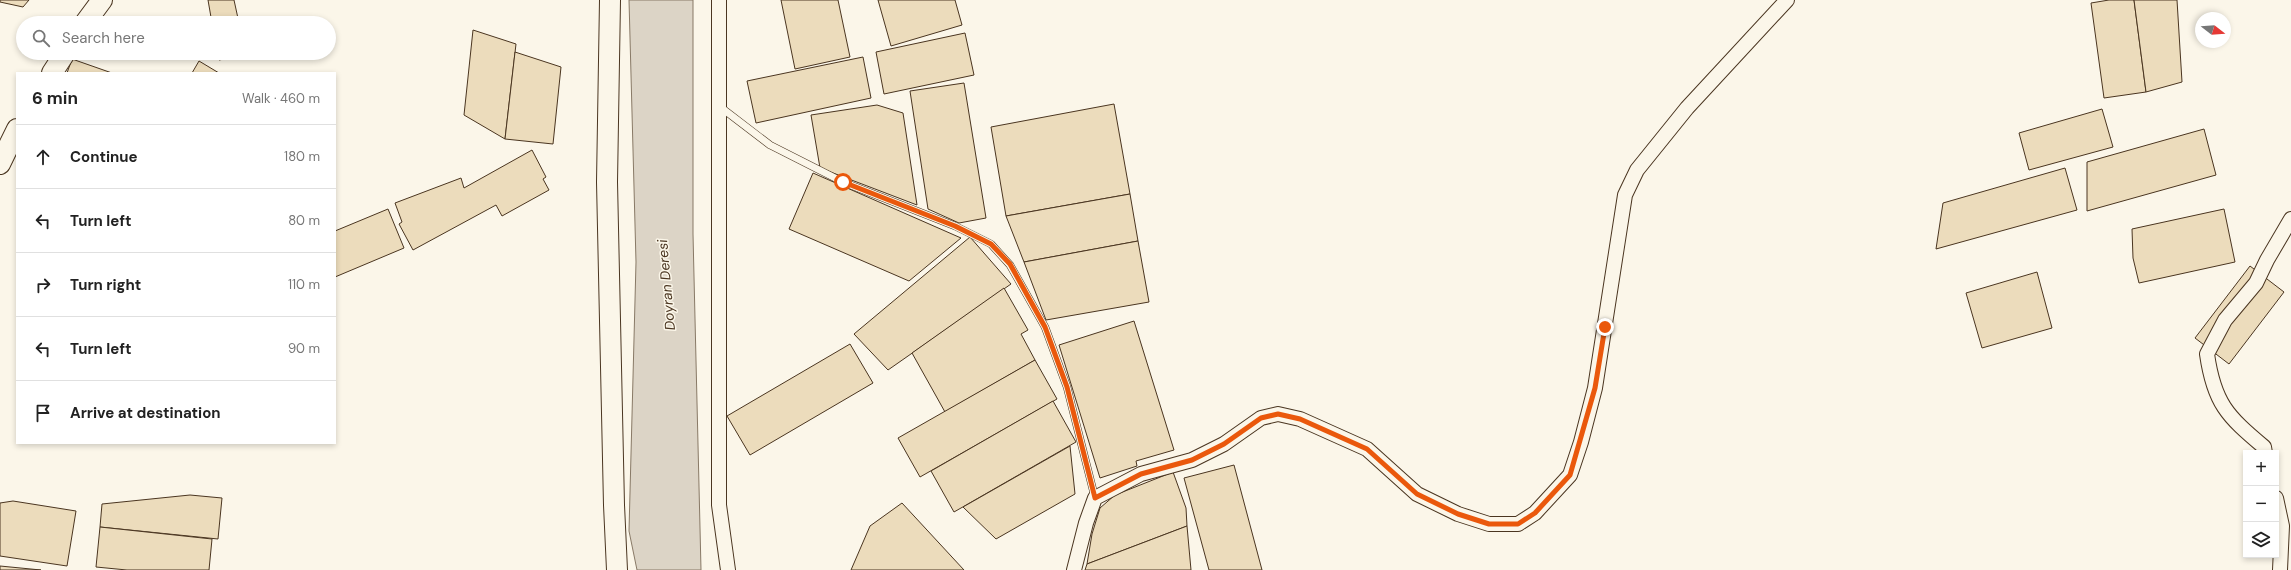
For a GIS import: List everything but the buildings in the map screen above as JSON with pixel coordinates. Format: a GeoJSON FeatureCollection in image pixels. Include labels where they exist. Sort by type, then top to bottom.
{"type":"FeatureCollection","features":[{"type":"Feature","properties":{"kind":"street"},"geometry":{"type":"LineString","coordinates":[[90,16],[102,0]]}},
{"type":"Feature","properties":{"kind":"street"},"geometry":{"type":"LineString","coordinates":[[610,0],[607,182],[614,505],[617,570]]}},
{"type":"Feature","properties":{"kind":"street"},"geometry":{"type":"LineString","coordinates":[[719,0],[719,505],[728,570]]}},
{"type":"Feature","properties":{"kind":"street"},"geometry":{"type":"LineString","coordinates":[[1074,570],[1086,523],[1095,498],[1141,474],[1192,460],[1224,444],[1261,418],[1278,414],[1300,419],[1367,449],[1417,494],[1458,514],[1489,524],[1518,524],[1535,513],[1570,475],[1581,442],[1595,388],[1625,195],[1637,170],[1687,108],[1787,0]]}},
{"type":"Feature","properties":{"kind":"street"},"geometry":{"type":"LineString","coordinates":[[53,72],[60,60]]}},
{"type":"Feature","properties":{"kind":"street"},"geometry":{"type":"LineString","coordinates":[[0,164],[16,131]]}},
{"type":"Feature","properties":{"kind":"street"},"geometry":{"type":"LineString","coordinates":[[2264,450],[2264,447],[2226,412],[2216,390],[2207,354],[2225,320],[2256,283],[2267,260],[2291,219]]}},
{"type":"Feature","properties":{"kind":"street"},"geometry":{"type":"LineString","coordinates":[[2279,512],[2282,526],[2280,570]]}},
{"type":"Feature","properties":{"kind":"lane"},"geometry":{"type":"LineString","coordinates":[[719,106],[770,145],[843,182],[955,226],[991,244],[1006,259],[1045,327],[1067,387],[1095,498]]}},
{"type":"Feature","properties":{"kind":"water","name":"Doyran Deresi"},"geometry":{"type":"Polygon","coordinates":[[[629,0],[693,0],[693,234],[701,570],[637,570],[629,531],[636,262],[629,0]]]}},
{"type":"Feature","properties":{"kind":"route"},"geometry":{"type":"LineString","coordinates":[[843,182],[955,226],[991,244],[1010,264],[1045,327],[1067,387],[1095,498],[1141,474],[1192,460],[1224,444],[1261,418],[1278,414],[1300,419],[1367,449],[1417,494],[1458,514],[1489,524],[1518,524],[1535,513],[1570,475],[1581,442],[1595,388],[1605,327]]}}]}
